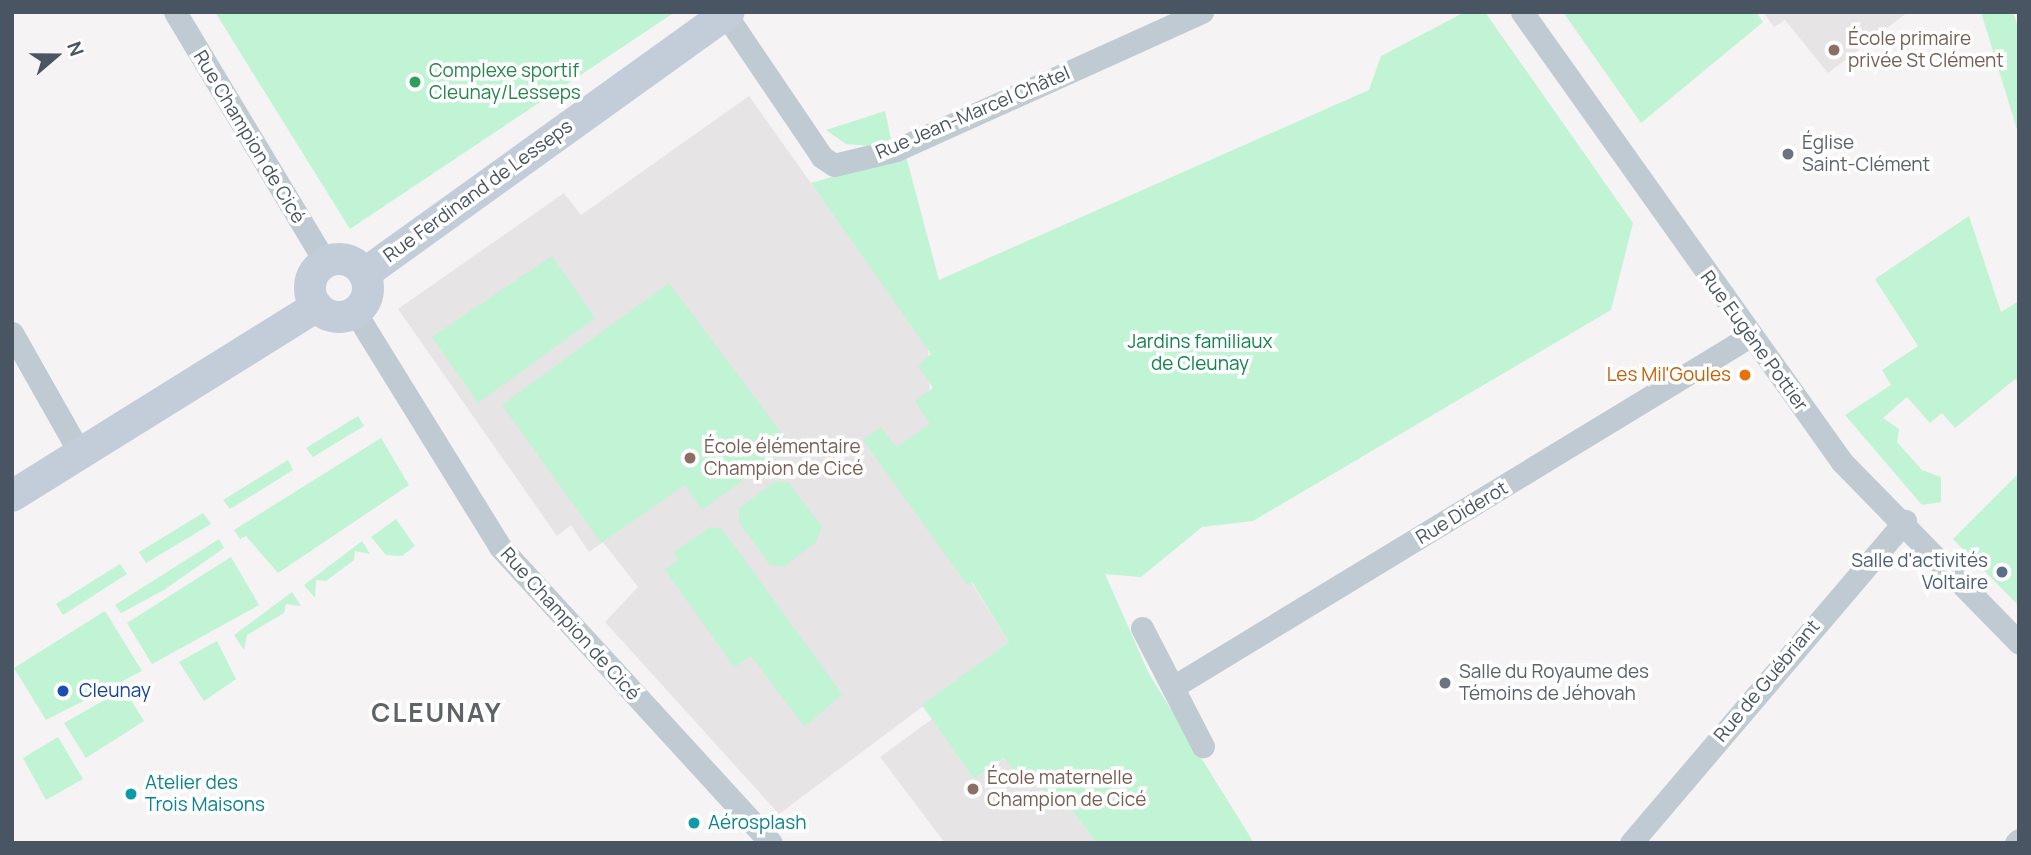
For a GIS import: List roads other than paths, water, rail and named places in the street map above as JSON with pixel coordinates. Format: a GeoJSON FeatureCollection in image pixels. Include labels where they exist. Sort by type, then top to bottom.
{"type":"FeatureCollection","features":[{"type":"Feature","properties":{"kind":"main road","name":"Rue Ferdinand de Lesseps"},"geometry":{"type":"LineString","coordinates":[[364,274],[728,13]]}},
{"type":"Feature","properties":{"kind":"main road"},"geometry":{"type":"LineString","coordinates":[[346,260],[364,274],[367,294],[355,312],[335,316],[317,306],[310,287],[325,262],[346,260]]}},
{"type":"Feature","properties":{"kind":"main road"},"geometry":{"type":"LineString","coordinates":[[12,496],[317,306]]}},
{"type":"Feature","properties":{"kind":"street","name":"Rue Champion de Cicé"},"geometry":{"type":"LineString","coordinates":[[175,12],[325,262]]}},
{"type":"Feature","properties":{"kind":"street","name":"Rue Jean-Marcel Châtel"},"geometry":{"type":"LineString","coordinates":[[728,13],[822,157],[842,164],[896,150],[1202,12]]}},
{"type":"Feature","properties":{"kind":"street","name":"Rue Eugène Pottier"},"geometry":{"type":"LineString","coordinates":[[1522,12],[1842,462],[1905,521],[1972,602],[2019,643]]}},
{"type":"Feature","properties":{"kind":"street","name":"Rue Champion de Cicé"},"geometry":{"type":"LineString","coordinates":[[355,312],[500,547],[771,843]]}},
{"type":"Feature","properties":{"kind":"street"},"geometry":{"type":"LineString","coordinates":[[12,333],[81,455]]}},
{"type":"Feature","properties":{"kind":"street","name":"Rue Diderot"},"geometry":{"type":"LineString","coordinates":[[1173,687],[1750,336]]}},
{"type":"Feature","properties":{"kind":"street","name":"Rue de Guébriant"},"geometry":{"type":"LineString","coordinates":[[1631,843],[1905,521]]}},
{"type":"Feature","properties":{"kind":"street"},"geometry":{"type":"LineString","coordinates":[[1142,628],[1203,746]]}},
{"type":"Feature","properties":{"kind":"place","name":"École primaire privée St Clément"},"geometry":{"type":"Point","coordinates":[1834,50]}},
{"type":"Feature","properties":{"kind":"place","name":"Complexe sportif Cleunay/Lesseps"},"geometry":{"type":"Point","coordinates":[415,82]}},
{"type":"Feature","properties":{"kind":"place","name":"Église Saint-Clément"},"geometry":{"type":"Point","coordinates":[1788,154]}},
{"type":"Feature","properties":{"kind":"place","name":"Les Mil'Goules"},"geometry":{"type":"Point","coordinates":[1745,375]}},
{"type":"Feature","properties":{"kind":"place","name":"École élémentaire Champion de Cicé"},"geometry":{"type":"Point","coordinates":[690,458]}},
{"type":"Feature","properties":{"kind":"place","name":"Salle d'activités Voltaire"},"geometry":{"type":"Point","coordinates":[2002,572]}},
{"type":"Feature","properties":{"kind":"place","name":"Salle du Royaume des Témoins de Jéhovah"},"geometry":{"type":"Point","coordinates":[1445,683]}},
{"type":"Feature","properties":{"kind":"place","name":"Cleunay"},"geometry":{"type":"Point","coordinates":[63,691]}},
{"type":"Feature","properties":{"kind":"place","name":"École maternelle Champion de Cicé"},"geometry":{"type":"Point","coordinates":[973,789]}},
{"type":"Feature","properties":{"kind":"place","name":"Atelier des Trois Maisons"},"geometry":{"type":"Point","coordinates":[131,794]}},
{"type":"Feature","properties":{"kind":"place","name":"Aérosplash"},"geometry":{"type":"Point","coordinates":[694,823]}},
{"type":"Feature","properties":{"kind":"district","name":"CLEUNAY"},"geometry":{"type":"Point","coordinates":[437,713]}},
{"type":"Feature","properties":{"kind":"park label","name":"Jardins familiaux de Cleunay"},"geometry":{"type":"Point","coordinates":[1200,353]}}]}
